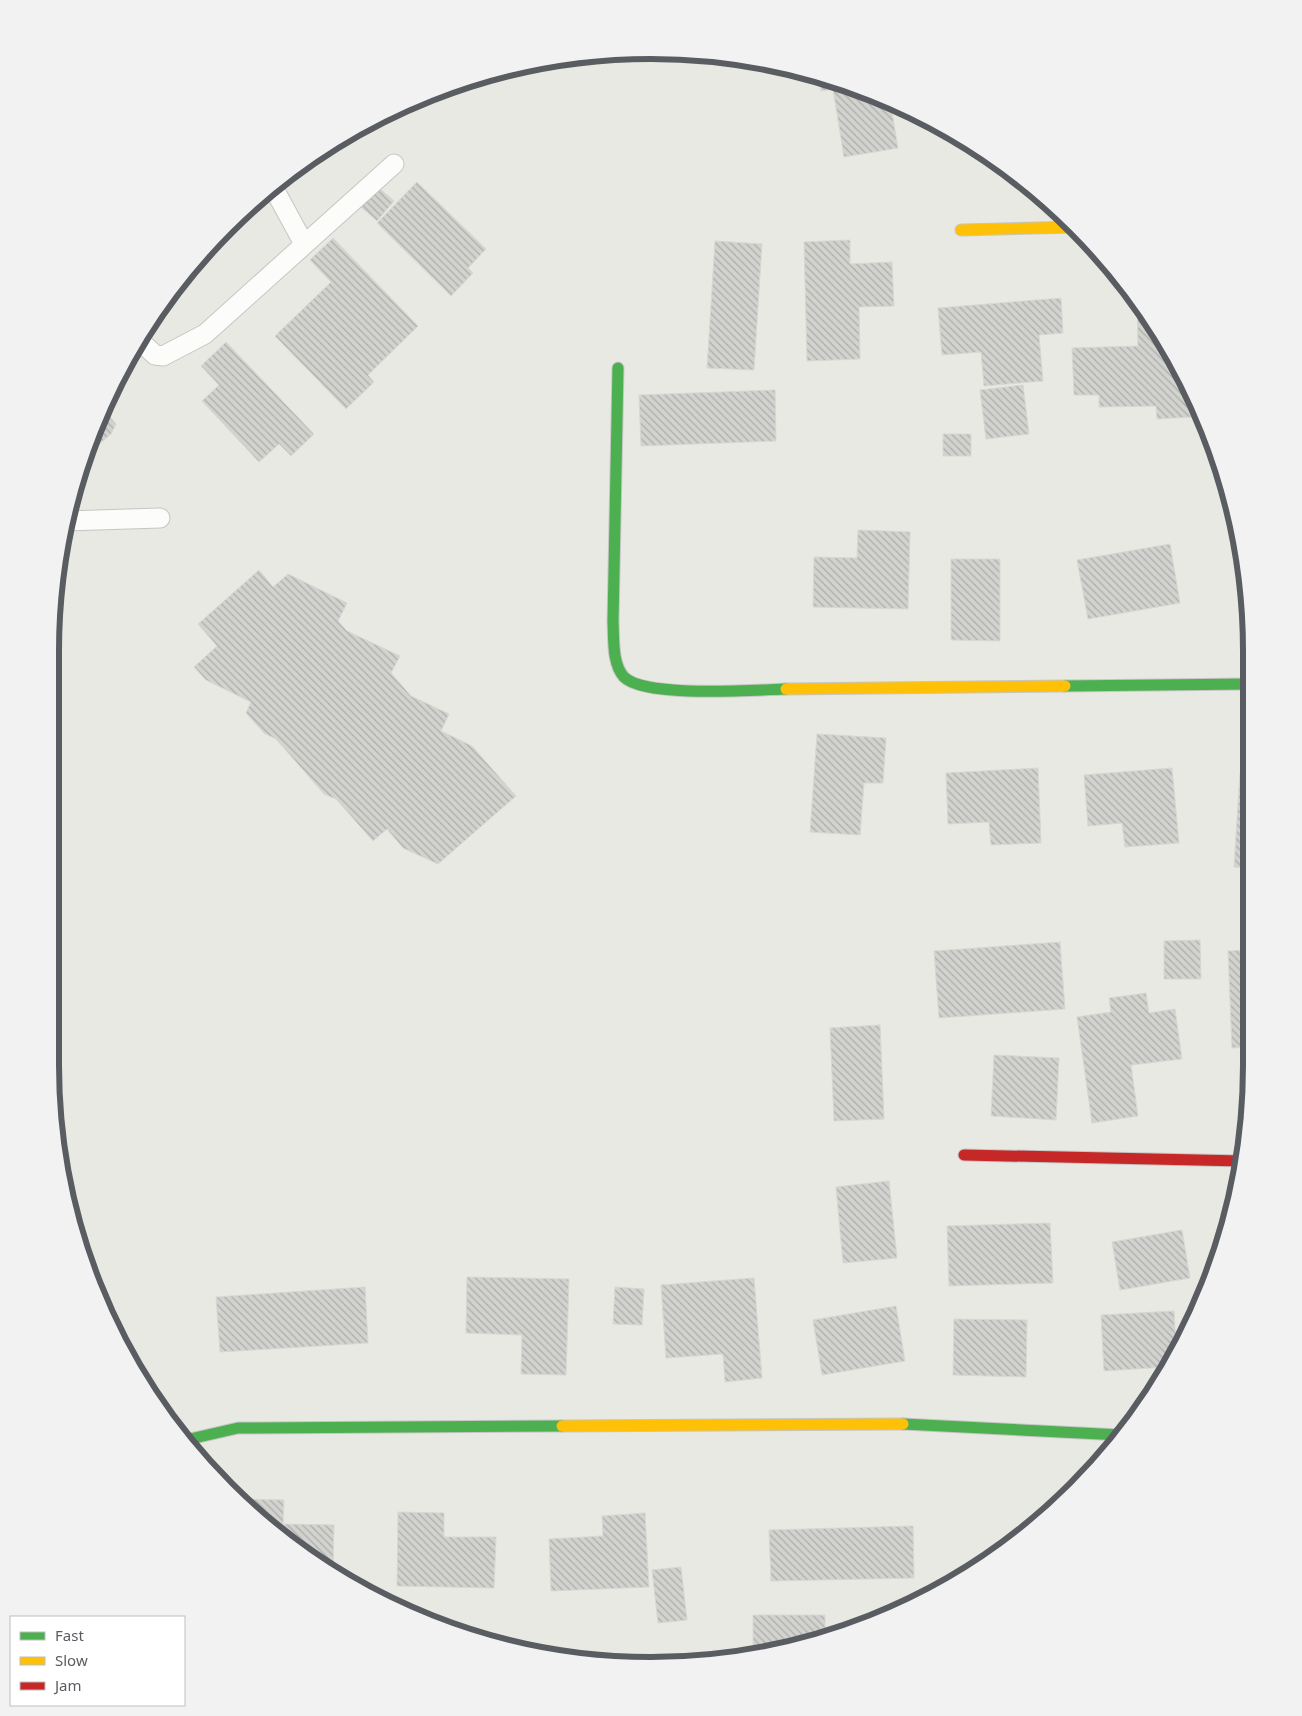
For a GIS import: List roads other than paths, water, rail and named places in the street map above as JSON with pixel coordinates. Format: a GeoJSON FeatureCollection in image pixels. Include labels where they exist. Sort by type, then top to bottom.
{"type":"FeatureCollection","features":[{"type":"Feature","properties":{"kind":"street"},"geometry":{"type":"LineString","coordinates":[[961,230],[1065,227]]}},
{"type":"Feature","properties":{"kind":"street"},"geometry":{"type":"LineString","coordinates":[[618,368],[612,622],[615,657],[625,678],[647,688],[717,690],[1243,684]]}},
{"type":"Feature","properties":{"kind":"street"},"geometry":{"type":"LineString","coordinates":[[964,1155],[1235,1161]]}},
{"type":"Feature","properties":{"kind":"street"},"geometry":{"type":"LineString","coordinates":[[192,1439],[238,1428],[889,1423],[1114,1435]]}},
{"type":"Feature","properties":{"kind":"lane"},"geometry":{"type":"LineString","coordinates":[[144,345],[155,355],[163,356],[205,334],[394,164]]}},
{"type":"Feature","properties":{"kind":"lane"},"geometry":{"type":"LineString","coordinates":[[276,193],[304,244]]}},
{"type":"Feature","properties":{"kind":"lane"},"geometry":{"type":"LineString","coordinates":[[73,521],[160,518]]}}]}
